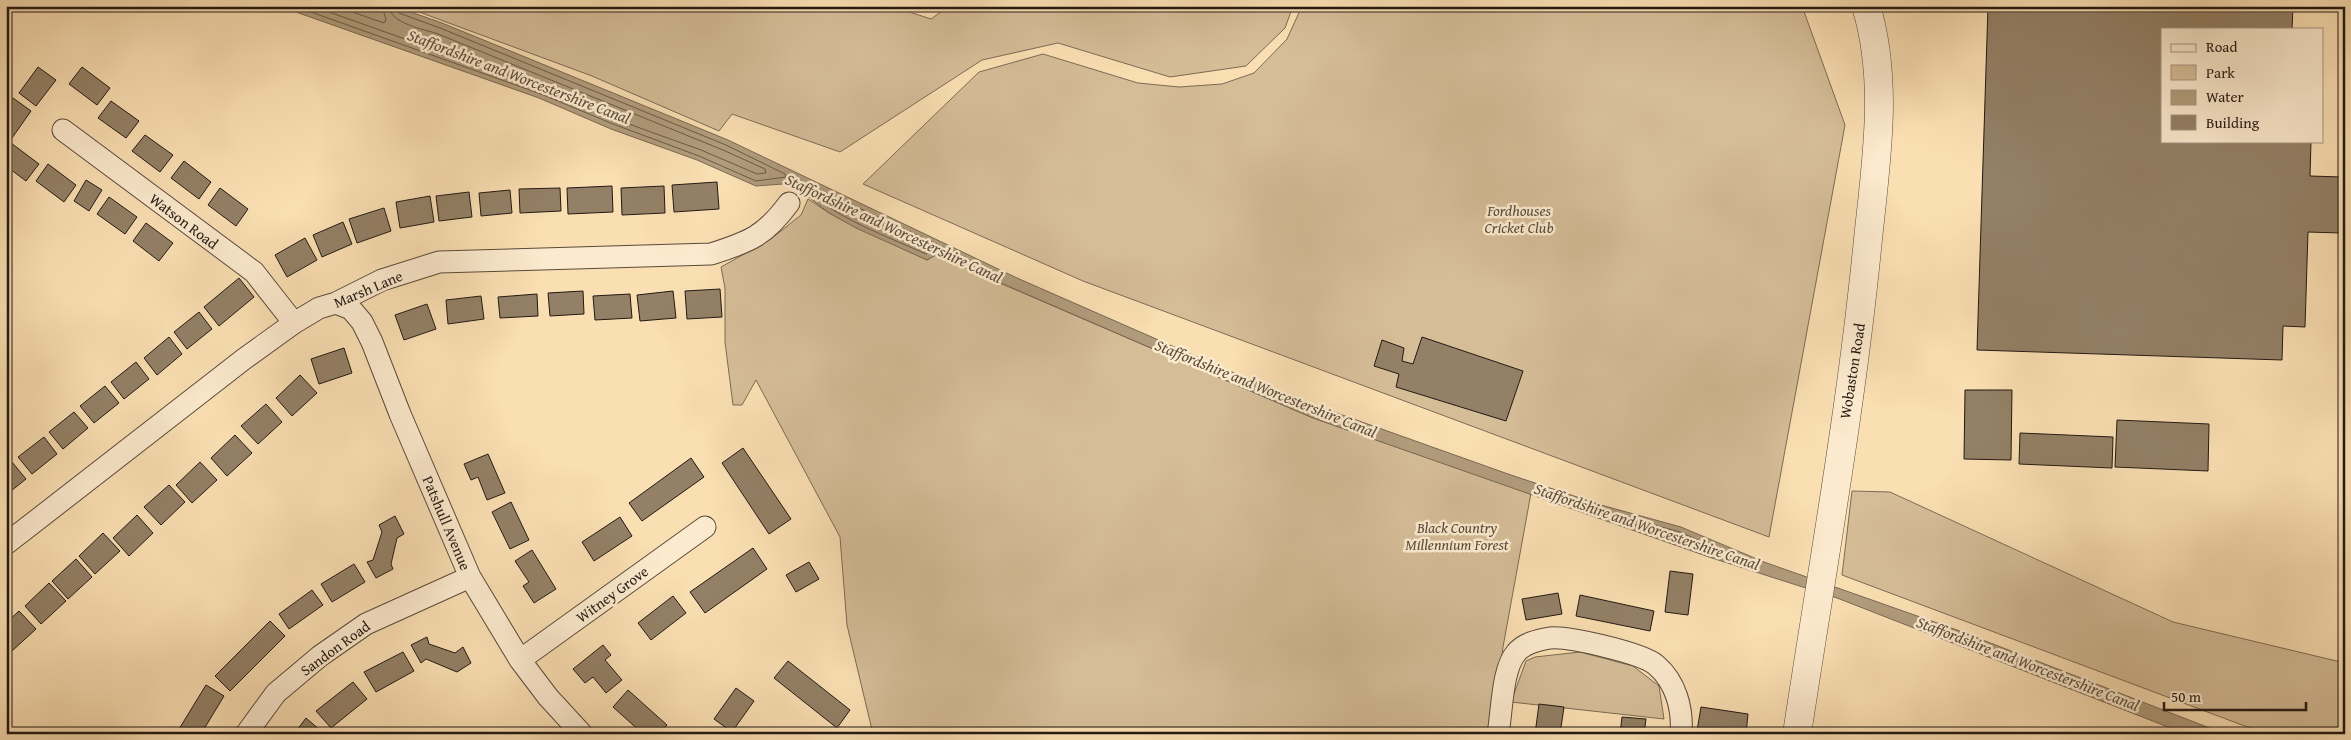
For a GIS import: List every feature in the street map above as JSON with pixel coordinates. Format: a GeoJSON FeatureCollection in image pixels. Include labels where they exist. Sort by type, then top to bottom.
{"type":"FeatureCollection","features":[{"type":"Feature","properties":{"kind":"street","name":"Wobaston Road"},"geometry":{"type":"LineString","coordinates":[[1797,734],[1862,306],[1872,198],[1879,74],[1873,28],[1866,6]]}},
{"type":"Feature","properties":{"kind":"street","name":"Watson Road"},"geometry":{"type":"LineString","coordinates":[[63,130],[254,272],[294,323]]}},
{"type":"Feature","properties":{"kind":"street","name":"Marsh Lane"},"geometry":{"type":"LineString","coordinates":[[6,544],[244,358],[319,308],[336,303],[382,280],[440,262],[711,254],[748,242],[774,224],[789,203]]}},
{"type":"Feature","properties":{"kind":"street","name":"Patshull Avenue"},"geometry":{"type":"LineString","coordinates":[[336,303],[351,309],[362,322],[372,342],[400,414],[470,577],[520,660],[548,697],[582,734]]}},
{"type":"Feature","properties":{"kind":"street","name":"Witney Grove"},"geometry":{"type":"LineString","coordinates":[[520,660],[704,528]]}},
{"type":"Feature","properties":{"kind":"street","name":"Sandon Road"},"geometry":{"type":"LineString","coordinates":[[246,734],[276,693],[328,650],[366,624],[470,577]]}},
{"type":"Feature","properties":{"kind":"street"},"geometry":{"type":"LineString","coordinates":[[1498,734],[1508,670],[1515,654],[1525,645],[1552,638],[1618,649],[1655,664],[1667,675],[1673,687],[1679,704],[1682,722],[1681,734]]}},
{"type":"Feature","properties":{"kind":"green space"},"geometry":{"type":"Polygon","coordinates":[[[403,6],[891,6],[931,19],[949,6],[1293,6],[1285,28],[1246,66],[1170,77],[1058,43],[982,60],[840,152],[732,114],[719,131],[592,76],[403,6]]]}},
{"type":"Feature","properties":{"kind":"green space","name":"Fordhouses Cricket Club"},"geometry":{"type":"Polygon","coordinates":[[[1302,6],[1802,6],[1845,125],[1769,537],[1083,281],[863,184],[979,72],[1043,54],[1138,83],[1179,87],[1222,84],[1254,73],[1287,39],[1302,6]]]}},
{"type":"Feature","properties":{"kind":"green space","name":"Black Country Millennium Forest"},"geometry":{"type":"Polygon","coordinates":[[[808,199],[829,213],[927,260],[935,255],[1313,418],[1531,493],[1503,647],[1491,734],[873,734],[847,625],[840,537],[756,380],[742,405],[733,405],[725,342],[725,288],[721,267],[771,239],[801,215],[808,199]]]}},
{"type":"Feature","properties":{"kind":"green space"},"geometry":{"type":"Polygon","coordinates":[[[1852,491],[1890,492],[2173,622],[2345,663],[2345,734],[2266,734],[1842,575],[1852,491]]]}},
{"type":"Feature","properties":{"kind":"green space"},"geometry":{"type":"Polygon","coordinates":[[[1580,652],[1633,666],[1659,686],[1664,719],[1511,702],[1526,661],[1535,657],[1580,652]]]}},
{"type":"Feature","properties":{"kind":"water","name":"Staffordshire and Worcestershire Canal"},"geometry":{"type":"Polygon","coordinates":[[[279,6],[394,6],[442,23],[728,140],[1017,278],[1227,370],[1317,406],[1601,505],[1681,527],[1764,562],[1957,630],[2225,734],[2186,734],[1837,598],[1712,558],[1313,418],[936,255],[927,260],[856,228],[829,213],[797,188],[783,184],[756,186],[697,160],[611,129],[539,98],[279,6]]]}},
{"type":"Feature","properties":{"kind":"building"},"geometry":{"type":"Polygon","coordinates":[[[1988,6],[2293,6],[2292,28],[2161,28],[2161,142],[2311,142],[2310,176],[2342,177],[2340,233],[2308,232],[2305,327],[2283,326],[2282,360],[1977,350],[1988,6]]]}},
{"type":"Feature","properties":{"kind":"building"},"geometry":{"type":"Polygon","coordinates":[[[38,67],[56,80],[36,106],[19,93],[38,67]]]}},
{"type":"Feature","properties":{"kind":"building"},"geometry":{"type":"Polygon","coordinates":[[[82,67],[110,88],[97,105],[69,84],[82,67]]]}},
{"type":"Feature","properties":{"kind":"building"},"geometry":{"type":"Polygon","coordinates":[[[13,98],[31,111],[12,138],[6,134],[6,108],[13,98]]]}},
{"type":"Feature","properties":{"kind":"building"},"geometry":{"type":"Polygon","coordinates":[[[111,101],[139,121],[126,138],[98,118],[111,101]]]}},
{"type":"Feature","properties":{"kind":"building"},"geometry":{"type":"Polygon","coordinates":[[[145,135],[173,155],[160,172],[132,151],[145,135]]]}},
{"type":"Feature","properties":{"kind":"building"},"geometry":{"type":"Polygon","coordinates":[[[11,143],[39,164],[26,181],[6,166],[6,149],[11,143]]]}},
{"type":"Feature","properties":{"kind":"building"},"geometry":{"type":"Polygon","coordinates":[[[184,161],[211,182],[199,199],[171,178],[184,161]]]}},
{"type":"Feature","properties":{"kind":"building"},"geometry":{"type":"Polygon","coordinates":[[[48,164],[76,185],[64,202],[36,181],[48,164]]]}},
{"type":"Feature","properties":{"kind":"building"},"geometry":{"type":"Polygon","coordinates":[[[86,180],[102,190],[89,211],[74,201],[86,180]]]}},
{"type":"Feature","properties":{"kind":"building"},"geometry":{"type":"Polygon","coordinates":[[[717,182],[719,209],[674,212],[672,185],[717,182]]]}},
{"type":"Feature","properties":{"kind":"building"},"geometry":{"type":"Polygon","coordinates":[[[612,186],[613,212],[568,214],[567,188],[612,186]]]}},
{"type":"Feature","properties":{"kind":"building"},"geometry":{"type":"Polygon","coordinates":[[[664,186],[665,213],[622,215],[621,188],[664,186]]]}},
{"type":"Feature","properties":{"kind":"building"},"geometry":{"type":"Polygon","coordinates":[[[220,188],[248,209],[236,226],[208,205],[220,188]]]}},
{"type":"Feature","properties":{"kind":"building"},"geometry":{"type":"Polygon","coordinates":[[[560,188],[561,211],[520,213],[519,189],[560,188]]]}},
{"type":"Feature","properties":{"kind":"building"},"geometry":{"type":"Polygon","coordinates":[[[510,190],[512,213],[481,216],[479,193],[510,190]]]}},
{"type":"Feature","properties":{"kind":"building"},"geometry":{"type":"Polygon","coordinates":[[[469,192],[472,217],[439,221],[436,196],[469,192]]]}},
{"type":"Feature","properties":{"kind":"building"},"geometry":{"type":"Polygon","coordinates":[[[430,196],[434,222],[400,228],[396,202],[430,196]]]}},
{"type":"Feature","properties":{"kind":"building"},"geometry":{"type":"Polygon","coordinates":[[[109,197],[137,217],[125,234],[97,214],[109,197]]]}},
{"type":"Feature","properties":{"kind":"building"},"geometry":{"type":"Polygon","coordinates":[[[384,208],[391,231],[357,243],[349,219],[384,208]]]}},
{"type":"Feature","properties":{"kind":"building"},"geometry":{"type":"Polygon","coordinates":[[[343,222],[352,244],[322,257],[313,235],[343,222]]]}},
{"type":"Feature","properties":{"kind":"building"},"geometry":{"type":"Polygon","coordinates":[[[146,223],[173,243],[159,261],[133,241],[146,223]]]}},
{"type":"Feature","properties":{"kind":"building"},"geometry":{"type":"Polygon","coordinates":[[[305,238],[317,260],[287,277],[275,255],[305,238]]]}},
{"type":"Feature","properties":{"kind":"building"},"geometry":{"type":"Polygon","coordinates":[[[239,278],[254,297],[219,326],[204,307],[239,278]]]}},
{"type":"Feature","properties":{"kind":"building"},"geometry":{"type":"Polygon","coordinates":[[[720,289],[722,317],[687,319],[685,291],[720,289]]]}},
{"type":"Feature","properties":{"kind":"building"},"geometry":{"type":"Polygon","coordinates":[[[583,291],[584,314],[550,316],[548,293],[583,291]]]}},
{"type":"Feature","properties":{"kind":"building"},"geometry":{"type":"Polygon","coordinates":[[[673,291],[676,318],[640,321],[637,295],[673,291]]]}},
{"type":"Feature","properties":{"kind":"building"},"geometry":{"type":"Polygon","coordinates":[[[537,294],[538,316],[500,318],[498,297],[537,294]]]}},
{"type":"Feature","properties":{"kind":"building"},"geometry":{"type":"Polygon","coordinates":[[[630,294],[632,318],[595,320],[593,296],[630,294]]]}},
{"type":"Feature","properties":{"kind":"building"},"geometry":{"type":"Polygon","coordinates":[[[481,296],[484,319],[448,324],[446,300],[481,296]]]}},
{"type":"Feature","properties":{"kind":"building"},"geometry":{"type":"Polygon","coordinates":[[[427,304],[436,329],[404,340],[395,315],[427,304]]]}},
{"type":"Feature","properties":{"kind":"building"},"geometry":{"type":"Polygon","coordinates":[[[199,312],[212,329],[187,349],[174,332],[199,312]]]}},
{"type":"Feature","properties":{"kind":"building"},"geometry":{"type":"Polygon","coordinates":[[[169,337],[182,354],[157,375],[144,358],[169,337]]]}},
{"type":"Feature","properties":{"kind":"building"},"geometry":{"type":"Polygon","coordinates":[[[1422,337],[1523,371],[1506,421],[1396,387],[1399,374],[1374,366],[1382,340],[1404,348],[1402,361],[1413,364],[1422,337]]]}},
{"type":"Feature","properties":{"kind":"building"},"geometry":{"type":"Polygon","coordinates":[[[344,348],[352,373],[319,384],[311,359],[344,348]]]}},
{"type":"Feature","properties":{"kind":"building"},"geometry":{"type":"Polygon","coordinates":[[[136,362],[149,379],[124,399],[111,382],[136,362]]]}},
{"type":"Feature","properties":{"kind":"building"},"geometry":{"type":"Polygon","coordinates":[[[300,375],[317,393],[292,416],[276,398],[300,375]]]}},
{"type":"Feature","properties":{"kind":"building"},"geometry":{"type":"Polygon","coordinates":[[[105,386],[119,403],[94,423],[80,406],[105,386]]]}},
{"type":"Feature","properties":{"kind":"building"},"geometry":{"type":"Polygon","coordinates":[[[1965,390],[2012,390],[2011,460],[1964,459],[1965,390]]]}},
{"type":"Feature","properties":{"kind":"building"},"geometry":{"type":"Polygon","coordinates":[[[266,404],[282,422],[258,444],[241,426],[266,404]]]}},
{"type":"Feature","properties":{"kind":"building"},"geometry":{"type":"Polygon","coordinates":[[[74,412],[88,428],[63,449],[49,432],[74,412]]]}},
{"type":"Feature","properties":{"kind":"building"},"geometry":{"type":"Polygon","coordinates":[[[2117,420],[2209,424],[2208,471],[2115,467],[2117,420]]]}},
{"type":"Feature","properties":{"kind":"building"},"geometry":{"type":"Polygon","coordinates":[[[2020,433],[2113,437],[2112,468],[2019,464],[2020,433]]]}},
{"type":"Feature","properties":{"kind":"building"},"geometry":{"type":"Polygon","coordinates":[[[235,435],[252,453],[227,476],[211,458],[235,435]]]}},
{"type":"Feature","properties":{"kind":"building"},"geometry":{"type":"Polygon","coordinates":[[[44,437],[57,454],[32,474],[18,457],[44,437]]]}},
{"type":"Feature","properties":{"kind":"building"},"geometry":{"type":"Polygon","coordinates":[[[743,448],[791,519],[769,534],[722,463],[743,448]]]}},
{"type":"Feature","properties":{"kind":"building"},"geometry":{"type":"Polygon","coordinates":[[[488,454],[505,493],[487,500],[478,477],[471,480],[464,464],[488,454]]]}},
{"type":"Feature","properties":{"kind":"building"},"geometry":{"type":"Polygon","coordinates":[[[691,458],[704,477],[642,521],[629,503],[691,458]]]}},
{"type":"Feature","properties":{"kind":"building"},"geometry":{"type":"Polygon","coordinates":[[[12,462],[26,479],[6,495],[6,467],[12,462]]]}},
{"type":"Feature","properties":{"kind":"building"},"geometry":{"type":"Polygon","coordinates":[[[200,462],[217,480],[192,503],[176,485],[200,462]]]}},
{"type":"Feature","properties":{"kind":"building"},"geometry":{"type":"Polygon","coordinates":[[[169,485],[185,502],[161,525],[144,507],[169,485]]]}},
{"type":"Feature","properties":{"kind":"building"},"geometry":{"type":"Polygon","coordinates":[[[511,502],[529,540],[510,549],[492,512],[511,502]]]}},
{"type":"Feature","properties":{"kind":"building"},"geometry":{"type":"Polygon","coordinates":[[[137,515],[153,533],[129,556],[113,538],[137,515]]]}},
{"type":"Feature","properties":{"kind":"building"},"geometry":{"type":"Polygon","coordinates":[[[395,516],[404,534],[397,538],[391,564],[393,569],[376,578],[367,562],[373,560],[382,532],[379,525],[395,516]]]}},
{"type":"Feature","properties":{"kind":"building"},"geometry":{"type":"Polygon","coordinates":[[[620,517],[632,536],[594,561],[582,542],[620,517]]]}},
{"type":"Feature","properties":{"kind":"building"},"geometry":{"type":"Polygon","coordinates":[[[103,533],[120,551],[95,574],[79,556],[103,533]]]}},
{"type":"Feature","properties":{"kind":"building"},"geometry":{"type":"Polygon","coordinates":[[[753,548],[767,569],[705,613],[690,592],[753,548]]]}},
{"type":"Feature","properties":{"kind":"building"},"geometry":{"type":"Polygon","coordinates":[[[532,550],[556,589],[534,603],[523,586],[529,582],[515,561],[532,550]]]}},
{"type":"Feature","properties":{"kind":"building"},"geometry":{"type":"Polygon","coordinates":[[[76,559],[92,577],[68,599],[52,581],[76,559]]]}},
{"type":"Feature","properties":{"kind":"building"},"geometry":{"type":"Polygon","coordinates":[[[809,562],[819,579],[796,592],[786,575],[809,562]]]}},
{"type":"Feature","properties":{"kind":"building"},"geometry":{"type":"Polygon","coordinates":[[[354,564],[365,582],[332,602],[321,584],[354,564]]]}},
{"type":"Feature","properties":{"kind":"building"},"geometry":{"type":"Polygon","coordinates":[[[1670,571],[1693,574],[1688,615],[1665,612],[1670,571]]]}},
{"type":"Feature","properties":{"kind":"building"},"geometry":{"type":"Polygon","coordinates":[[[49,583],[66,601],[41,624],[25,606],[49,583]]]}},
{"type":"Feature","properties":{"kind":"building"},"geometry":{"type":"Polygon","coordinates":[[[312,590],[323,605],[289,629],[279,614],[312,590]]]}},
{"type":"Feature","properties":{"kind":"building"},"geometry":{"type":"Polygon","coordinates":[[[1558,593],[1562,614],[1526,620],[1522,599],[1558,593]]]}},
{"type":"Feature","properties":{"kind":"building"},"geometry":{"type":"Polygon","coordinates":[[[1580,595],[1654,611],[1650,631],[1576,616],[1580,595]]]}},
{"type":"Feature","properties":{"kind":"building"},"geometry":{"type":"Polygon","coordinates":[[[673,596],[686,613],[651,640],[638,623],[673,596]]]}},
{"type":"Feature","properties":{"kind":"building"},"geometry":{"type":"Polygon","coordinates":[[[19,611],[36,629],[12,651],[6,646],[6,623],[19,611]]]}},
{"type":"Feature","properties":{"kind":"building"},"geometry":{"type":"Polygon","coordinates":[[[270,621],[285,636],[230,691],[215,676],[270,621]]]}},
{"type":"Feature","properties":{"kind":"building"},"geometry":{"type":"Polygon","coordinates":[[[427,637],[429,644],[455,653],[463,647],[471,663],[457,672],[426,659],[421,663],[411,645],[427,637]]]}},
{"type":"Feature","properties":{"kind":"building"},"geometry":{"type":"Polygon","coordinates":[[[603,645],[611,655],[605,660],[622,680],[606,693],[593,677],[585,683],[573,669],[603,645]]]}},
{"type":"Feature","properties":{"kind":"building"},"geometry":{"type":"Polygon","coordinates":[[[403,652],[414,671],[376,692],[364,672],[403,652]]]}},
{"type":"Feature","properties":{"kind":"building"},"geometry":{"type":"Polygon","coordinates":[[[788,661],[850,710],[837,728],[774,678],[788,661]]]}},
{"type":"Feature","properties":{"kind":"building"},"geometry":{"type":"Polygon","coordinates":[[[353,682],[367,699],[331,728],[316,711],[353,682]]]}},
{"type":"Feature","properties":{"kind":"building"},"geometry":{"type":"Polygon","coordinates":[[[206,685],[224,696],[201,734],[176,734],[206,685]]]}},
{"type":"Feature","properties":{"kind":"building"},"geometry":{"type":"Polygon","coordinates":[[[736,688],[754,701],[732,732],[714,719],[736,688]]]}},
{"type":"Feature","properties":{"kind":"building"},"geometry":{"type":"Polygon","coordinates":[[[628,690],[667,725],[659,734],[643,734],[613,707],[628,690]]]}},
{"type":"Feature","properties":{"kind":"building"},"geometry":{"type":"Polygon","coordinates":[[[1539,704],[1564,707],[1560,734],[1535,734],[1539,704]]]}},
{"type":"Feature","properties":{"kind":"building"},"geometry":{"type":"Polygon","coordinates":[[[1701,707],[1748,714],[1746,734],[1697,731],[1701,707]]]}},
{"type":"Feature","properties":{"kind":"building"},"geometry":{"type":"Polygon","coordinates":[[[1622,717],[1646,719],[1644,734],[1620,734],[1622,717]]]}},
{"type":"Feature","properties":{"kind":"building"},"geometry":{"type":"Polygon","coordinates":[[[306,718],[321,731],[318,734],[294,734],[306,718]]]}}]}
